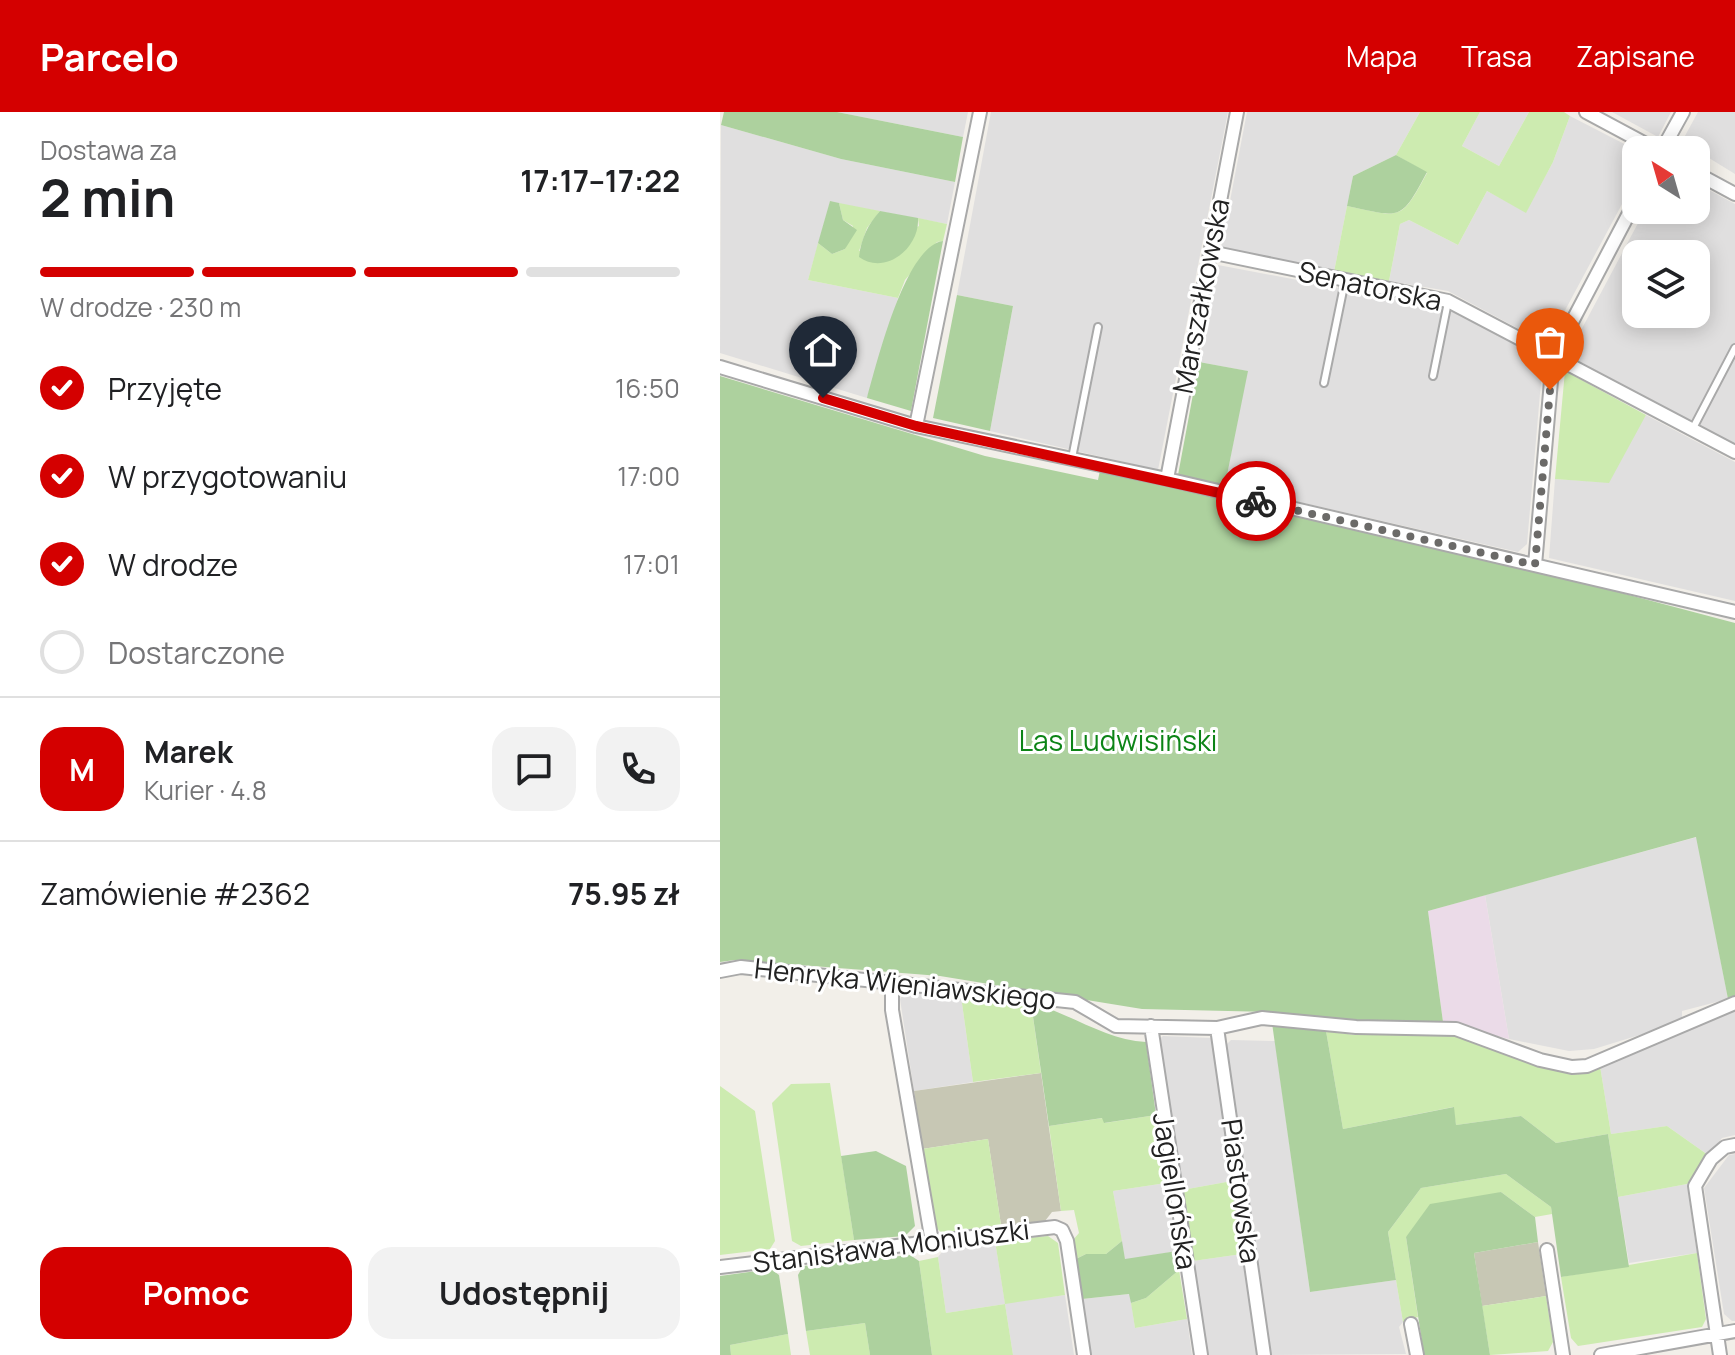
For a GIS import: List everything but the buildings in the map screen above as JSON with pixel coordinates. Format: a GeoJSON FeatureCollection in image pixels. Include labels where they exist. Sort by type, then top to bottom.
{"type":"FeatureCollection","features":[{"type":"Feature","properties":{"kind":"street"},"geometry":{"type":"LineString","coordinates":[[916,426],[980,112]]}},
{"type":"Feature","properties":{"kind":"street","name":"Marszałkowska"},"geometry":{"type":"LineString","coordinates":[[1167,479],[1237,112]]}},
{"type":"Feature","properties":{"kind":"street"},"geometry":{"type":"LineString","coordinates":[[1586,112],[1633,136]]}},
{"type":"Feature","properties":{"kind":"street"},"geometry":{"type":"LineString","coordinates":[[1668,136],[1683,112]]}},
{"type":"Feature","properties":{"kind":"street"},"geometry":{"type":"LineString","coordinates":[[1710,181],[1735,194]]}},
{"type":"Feature","properties":{"kind":"street"},"geometry":{"type":"LineString","coordinates":[[1535,565],[1553,358],[1623,224]]}},
{"type":"Feature","properties":{"kind":"street","name":"Senatorska"},"geometry":{"type":"LineString","coordinates":[[1210,252],[1448,301],[1735,452]]}},
{"type":"Feature","properties":{"kind":"street"},"geometry":{"type":"LineString","coordinates":[[720,367],[916,426],[1071,462],[1167,479],[1735,612]]}},
{"type":"Feature","properties":{"kind":"street","name":"Henryka Wieniawskiego"},"geometry":{"type":"LineString","coordinates":[[720,971],[741,967],[1075,1002],[1116,1026],[1217,1028],[1262,1018],[1356,1027],[1433,1026],[1456,1029],[1540,1060],[1572,1067],[1587,1066],[1735,1003]]}},
{"type":"Feature","properties":{"kind":"street"},"geometry":{"type":"LineString","coordinates":[[892,982],[892,1010],[932,1242]]}},
{"type":"Feature","properties":{"kind":"street","name":"Jagiellońska"},"geometry":{"type":"LineString","coordinates":[[1151,1026],[1201,1355]]}},
{"type":"Feature","properties":{"kind":"street","name":"Piastowska"},"geometry":{"type":"LineString","coordinates":[[1217,1028],[1264,1355]]}},
{"type":"Feature","properties":{"kind":"street"},"geometry":{"type":"LineString","coordinates":[[1720,1355],[1695,1186],[1711,1159],[1725,1147],[1735,1145]]}},
{"type":"Feature","properties":{"kind":"street","name":"Stanisława Moniuszki"},"geometry":{"type":"LineString","coordinates":[[720,1267],[1048,1227],[1062,1230],[1067,1241],[1084,1355]]}},
{"type":"Feature","properties":{"kind":"street"},"geometry":{"type":"LineString","coordinates":[[1547,1250],[1563,1355]]}},
{"type":"Feature","properties":{"kind":"street"},"geometry":{"type":"LineString","coordinates":[[1411,1324],[1417,1355]]}},
{"type":"Feature","properties":{"kind":"street"},"geometry":{"type":"LineString","coordinates":[[1601,1355],[1735,1331]]}},
{"type":"Feature","properties":{"kind":"lane"},"geometry":{"type":"LineString","coordinates":[[1324,383],[1345,280]]}},
{"type":"Feature","properties":{"kind":"lane"},"geometry":{"type":"LineString","coordinates":[[1433,376],[1448,301]]}},
{"type":"Feature","properties":{"kind":"lane"},"geometry":{"type":"LineString","coordinates":[[1071,462],[1098,327]]}},
{"type":"Feature","properties":{"kind":"lane"},"geometry":{"type":"LineString","coordinates":[[1692,430],[1735,348]]}},
{"type":"Feature","properties":{"kind":"shaded area"},"geometry":{"type":"Polygon","coordinates":[[[837,112],[968,112],[963,137],[837,112]]]}},
{"type":"Feature","properties":{"kind":"shaded area"},"geometry":{"type":"Polygon","coordinates":[[[991,112],[1228,112],[1158,470],[990,431],[1013,306],[957,295],[991,112]]]}},
{"type":"Feature","properties":{"kind":"shaded area"},"geometry":{"type":"Polygon","coordinates":[[[1247,112],[1420,112],[1396,155],[1353,176],[1334,272],[1221,248],[1247,112]]]}},
{"type":"Feature","properties":{"kind":"shaded area"},"geometry":{"type":"Polygon","coordinates":[[[1480,112],[1529,112],[1499,166],[1462,146],[1480,112]]]}},
{"type":"Feature","properties":{"kind":"shaded area"},"geometry":{"type":"Polygon","coordinates":[[[1612,112],[1671,112],[1656,136],[1612,112]]]}},
{"type":"Feature","properties":{"kind":"shaded area"},"geometry":{"type":"Polygon","coordinates":[[[1698,112],[1735,112],[1735,174],[1710,159],[1710,136],[1685,136],[1698,112]]]}},
{"type":"Feature","properties":{"kind":"shaded area"},"geometry":{"type":"Polygon","coordinates":[[[1570,116],[1622,143],[1622,204],[1547,344],[1448,291],[1389,281],[1400,224],[1409,220],[1458,245],[1487,191],[1526,212],[1553,162],[1570,116]]]}},
{"type":"Feature","properties":{"kind":"shaded area"},"geometry":{"type":"Polygon","coordinates":[[[721,125],[841,159],[955,182],[947,224],[830,202],[808,280],[898,298],[867,398],[720,353],[721,125]]]}},
{"type":"Feature","properties":{"kind":"shaded area"},"geometry":{"type":"Polygon","coordinates":[[[1710,191],[1735,204],[1735,444],[1573,358],[1570,351],[1622,253],[1622,328],[1710,328],[1710,240],[1629,240],[1638,224],[1710,224],[1710,191]]]}},
{"type":"Feature","properties":{"kind":"shaded area"},"geometry":{"type":"Polygon","coordinates":[[[1218,265],[1445,308],[1543,359],[1527,544],[1518,552],[1225,485],[1247,371],[1199,362],[1218,265]]]}},
{"type":"Feature","properties":{"kind":"shaded area"},"geometry":{"type":"Polygon","coordinates":[[[1646,415],[1735,462],[1735,601],[1549,558],[1555,479],[1602,482],[1646,415]]]}},
{"type":"Feature","properties":{"kind":"shaded area"},"geometry":{"type":"Polygon","coordinates":[[[1697,837],[1728,999],[1682,1011],[1682,1018],[1674,1020],[1672,1025],[1594,1049],[1569,1051],[1509,1039],[1485,895],[1697,837]]]}},
{"type":"Feature","properties":{"kind":"shaded area"},"geometry":{"type":"Polygon","coordinates":[[[1485,895],[1509,1039],[1443,1022],[1428,911],[1485,895]]]}},
{"type":"Feature","properties":{"kind":"shaded area"},"geometry":{"type":"Polygon","coordinates":[[[907,990],[961,996],[973,1082],[914,1091],[900,999],[907,990]]]}},
{"type":"Feature","properties":{"kind":"shaded area"},"geometry":{"type":"Polygon","coordinates":[[[1735,1011],[1735,1135],[1722,1138],[1708,1155],[1667,1126],[1611,1134],[1600,1066],[1735,1011]]]}},
{"type":"Feature","properties":{"kind":"shaded area"},"geometry":{"type":"Polygon","coordinates":[[[1163,1036],[1212,1038],[1232,1181],[1182,1190],[1158,1040],[1163,1036]]]}},
{"type":"Feature","properties":{"kind":"shaded area"},"geometry":{"type":"Polygon","coordinates":[[[1231,1040],[1275,1041],[1310,1292],[1396,1280],[1403,1322],[1399,1327],[1406,1354],[1271,1355],[1226,1045],[1231,1040]]]}},
{"type":"Feature","properties":{"kind":"shaded area"},"geometry":{"type":"Polygon","coordinates":[[[1041,1073],[1061,1211],[1052,1212],[1045,1221],[1001,1225],[988,1139],[922,1149],[914,1091],[1041,1073]]]}},
{"type":"Feature","properties":{"kind":"shaded area"},"geometry":{"type":"Polygon","coordinates":[[[1735,1154],[1735,1321],[1732,1321],[1724,1314],[1704,1188],[1729,1155],[1735,1154]]]}},
{"type":"Feature","properties":{"kind":"shaded area"},"geometry":{"type":"Polygon","coordinates":[[[1166,1183],[1177,1251],[1125,1260],[1113,1191],[1166,1183]]]}},
{"type":"Feature","properties":{"kind":"shaded area"},"geometry":{"type":"Polygon","coordinates":[[[1687,1184],[1697,1253],[1629,1263],[1618,1197],[1687,1184]]]}},
{"type":"Feature","properties":{"kind":"shaded area"},"geometry":{"type":"Polygon","coordinates":[[[995,1241],[1005,1303],[1065,1295],[1074,1355],[1013,1355],[1005,1304],[946,1313],[938,1257],[945,1248],[995,1241]]]}},
{"type":"Feature","properties":{"kind":"shaded area"},"geometry":{"type":"Polygon","coordinates":[[[1538,1242],[1546,1296],[1482,1306],[1474,1253],[1538,1242]]]}},
{"type":"Feature","properties":{"kind":"shaded area"},"geometry":{"type":"Polygon","coordinates":[[[1242,1254],[1257,1355],[1207,1355],[1193,1261],[1242,1254]]]}},
{"type":"Feature","properties":{"kind":"shaded area"},"geometry":{"type":"Polygon","coordinates":[[[1130,1294],[1135,1328],[1187,1319],[1192,1355],[1090,1355],[1082,1299],[1130,1294]]]}},
{"type":"Feature","properties":{"kind":"green space"},"geometry":{"type":"Polygon","coordinates":[[[724,112],[837,112],[963,137],[955,182],[841,159],[721,125],[724,112]]]}},
{"type":"Feature","properties":{"kind":"green space"},"geometry":{"type":"Polygon","coordinates":[[[1420,112],[1480,112],[1462,146],[1499,166],[1529,112],[1564,112],[1570,116],[1553,162],[1526,213],[1487,191],[1458,245],[1409,220],[1400,224],[1389,281],[1334,272],[1347,206],[1378,213],[1397,212],[1411,201],[1427,173],[1396,155],[1420,112]]]}},
{"type":"Feature","properties":{"kind":"green space"},"geometry":{"type":"Polygon","coordinates":[[[1396,155],[1427,172],[1404,208],[1389,214],[1347,206],[1353,176],[1396,155]]]}},
{"type":"Feature","properties":{"kind":"green space"},"geometry":{"type":"Polygon","coordinates":[[[830,201],[839,203],[843,220],[857,230],[845,249],[832,254],[818,243],[830,201]]]}},
{"type":"Feature","properties":{"kind":"green space"},"geometry":{"type":"Polygon","coordinates":[[[839,203],[880,211],[867,228],[859,251],[919,226],[918,218],[947,224],[943,241],[937,242],[905,280],[898,298],[808,280],[818,243],[832,254],[845,249],[853,226],[843,220],[839,203]]]}},
{"type":"Feature","properties":{"kind":"green space"},"geometry":{"type":"Polygon","coordinates":[[[880,211],[918,218],[917,229],[907,249],[899,256],[890,261],[869,262],[859,257],[860,250],[866,232],[880,211]]]}},
{"type":"Feature","properties":{"kind":"green space"},"geometry":{"type":"Polygon","coordinates":[[[943,241],[911,411],[867,398],[885,334],[905,284],[916,263],[929,248],[943,241]]]}},
{"type":"Feature","properties":{"kind":"green space"},"geometry":{"type":"Polygon","coordinates":[[[957,295],[1013,306],[990,431],[933,418],[957,295]]]}},
{"type":"Feature","properties":{"kind":"green space"},"geometry":{"type":"Polygon","coordinates":[[[1199,362],[1248,371],[1225,485],[1178,475],[1199,362]]]}},
{"type":"Feature","properties":{"kind":"green space"},"geometry":{"type":"Polygon","coordinates":[[[1565,371],[1646,415],[1609,483],[1555,479],[1565,371]]]}},
{"type":"Feature","properties":{"kind":"green space","name":"Las Ludwisiński"},"geometry":{"type":"Polygon","coordinates":[[[720,376],[985,456],[1098,480],[1100,470],[1531,569],[1735,623],[1735,997],[1728,999],[1696,837],[1428,911],[1443,1022],[1353,1023],[1271,1012],[1142,1009],[940,976],[735,960],[720,962],[720,376]]]}},
{"type":"Feature","properties":{"kind":"green space"},"geometry":{"type":"Polygon","coordinates":[[[961,996],[1031,1003],[1041,1073],[973,1082],[961,996]]]}},
{"type":"Feature","properties":{"kind":"green space"},"geometry":{"type":"Polygon","coordinates":[[[1031,1003],[1116,1036],[1146,1042],[1156,1115],[1104,1123],[1102,1118],[1049,1126],[1031,1003]]]}},
{"type":"Feature","properties":{"kind":"green space"},"geometry":{"type":"Polygon","coordinates":[[[1272,1023],[1326,1031],[1343,1129],[1454,1107],[1456,1125],[1521,1116],[1556,1143],[1608,1134],[1629,1267],[1561,1277],[1551,1207],[1506,1174],[1421,1188],[1388,1232],[1396,1280],[1310,1292],[1272,1023]]]}},
{"type":"Feature","properties":{"kind":"green space"},"geometry":{"type":"Polygon","coordinates":[[[1326,1031],[1355,1035],[1446,1033],[1538,1064],[1600,1066],[1611,1134],[1667,1126],[1708,1155],[1687,1184],[1618,1197],[1608,1134],[1556,1143],[1521,1116],[1456,1125],[1453,1107],[1343,1129],[1326,1031]]]}},
{"type":"Feature","properties":{"kind":"green space"},"geometry":{"type":"Polygon","coordinates":[[[830,1083],[854,1240],[801,1246],[792,1241],[772,1103],[791,1084],[830,1083]]]}},
{"type":"Feature","properties":{"kind":"green space"},"geometry":{"type":"Polygon","coordinates":[[[720,1086],[755,1111],[775,1241],[770,1249],[720,1255],[720,1086]]]}},
{"type":"Feature","properties":{"kind":"green space"},"geometry":{"type":"Polygon","coordinates":[[[1156,1115],[1166,1183],[1113,1191],[1122,1241],[1106,1254],[1086,1254],[1076,1259],[1073,1240],[1079,1233],[1074,1210],[1061,1211],[1049,1126],[1103,1118],[1105,1123],[1156,1115]]]}},
{"type":"Feature","properties":{"kind":"green space"},"geometry":{"type":"Polygon","coordinates":[[[988,1139],[1001,1225],[942,1233],[933,1225],[922,1149],[988,1139]]]}},
{"type":"Feature","properties":{"kind":"green space"},"geometry":{"type":"Polygon","coordinates":[[[876,1151],[906,1166],[915,1226],[905,1236],[854,1240],[841,1156],[876,1151]]]}},
{"type":"Feature","properties":{"kind":"green space"},"geometry":{"type":"Polygon","coordinates":[[[1506,1174],[1551,1207],[1552,1214],[1535,1217],[1501,1192],[1406,1237],[1418,1317],[1403,1322],[1388,1232],[1421,1188],[1506,1174]]]}},
{"type":"Feature","properties":{"kind":"green space"},"geometry":{"type":"Polygon","coordinates":[[[1232,1181],[1242,1254],[1193,1261],[1182,1190],[1232,1181]]]}},
{"type":"Feature","properties":{"kind":"green space"},"geometry":{"type":"Polygon","coordinates":[[[1501,1192],[1535,1217],[1538,1242],[1474,1253],[1490,1355],[1424,1355],[1406,1237],[1430,1204],[1501,1192]]]}},
{"type":"Feature","properties":{"kind":"green space"},"geometry":{"type":"Polygon","coordinates":[[[1048,1236],[1058,1243],[1065,1295],[1005,1304],[995,1241],[1048,1236]]]}},
{"type":"Feature","properties":{"kind":"green space"},"geometry":{"type":"Polygon","coordinates":[[[1122,1241],[1125,1259],[1177,1251],[1179,1270],[1146,1298],[1131,1303],[1129,1294],[1082,1299],[1076,1259],[1086,1254],[1106,1254],[1122,1241]]]}},
{"type":"Feature","properties":{"kind":"green space"},"geometry":{"type":"Polygon","coordinates":[[[1697,1253],[1706,1319],[1702,1327],[1578,1346],[1571,1338],[1561,1277],[1697,1253]]]}},
{"type":"Feature","properties":{"kind":"green space"},"geometry":{"type":"Polygon","coordinates":[[[910,1255],[919,1261],[932,1355],[870,1355],[865,1323],[806,1331],[798,1275],[803,1266],[910,1255]]]}},
{"type":"Feature","properties":{"kind":"green space"},"geometry":{"type":"Polygon","coordinates":[[[938,1257],[946,1313],[1005,1304],[1013,1355],[932,1355],[919,1261],[938,1257]]]}},
{"type":"Feature","properties":{"kind":"green space"},"geometry":{"type":"Polygon","coordinates":[[[771,1269],[779,1275],[788,1334],[730,1345],[731,1355],[720,1355],[720,1276],[771,1269]]]}},
{"type":"Feature","properties":{"kind":"green space"},"geometry":{"type":"Polygon","coordinates":[[[1179,1270],[1187,1319],[1135,1328],[1131,1303],[1146,1298],[1179,1270]]]}},
{"type":"Feature","properties":{"kind":"green space"},"geometry":{"type":"Polygon","coordinates":[[[1546,1296],[1553,1342],[1548,1351],[1490,1355],[1482,1306],[1546,1296]]]}},
{"type":"Feature","properties":{"kind":"green space"},"geometry":{"type":"Polygon","coordinates":[[[865,1323],[870,1355],[810,1355],[806,1331],[865,1323]]]}},
{"type":"Feature","properties":{"kind":"green space"},"geometry":{"type":"Polygon","coordinates":[[[788,1334],[791,1355],[731,1355],[730,1345],[788,1334]]]}},
{"type":"Feature","properties":{"kind":"way so far"},"geometry":{"type":"LineString","coordinates":[[1256,501],[1535,565],[1550,390]]}},
{"type":"Feature","properties":{"kind":"route"},"geometry":{"type":"LineString","coordinates":[[823,398],[916,426],[1256,501]]}}]}
